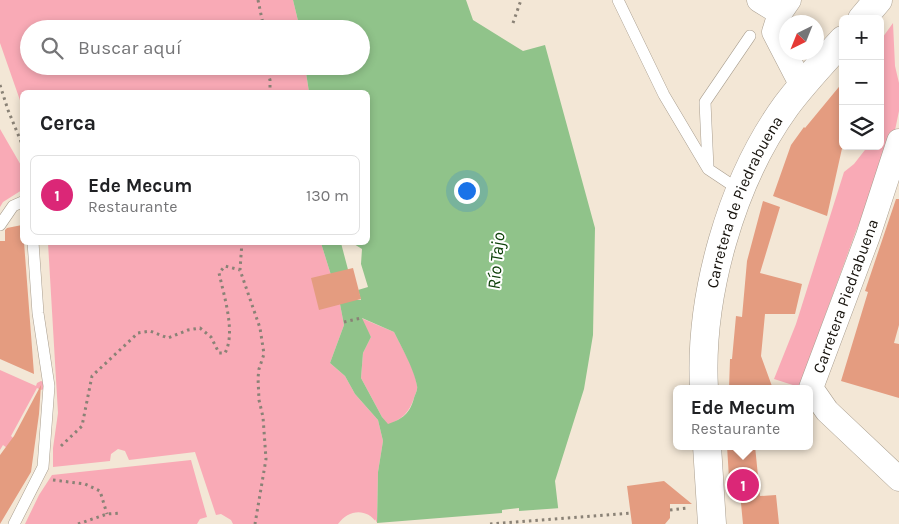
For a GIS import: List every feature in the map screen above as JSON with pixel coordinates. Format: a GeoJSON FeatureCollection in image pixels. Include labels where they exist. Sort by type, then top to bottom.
{"type":"FeatureCollection","features":[{"type":"Feature","properties":{"kind":"main road"},"geometry":{"type":"LineString","coordinates":[[865,15],[878,0]]}},
{"type":"Feature","properties":{"kind":"main road","name":"Carretera de Piedrabuena"},"geometry":{"type":"LineString","coordinates":[[704,385],[705,328],[711,282],[725,232],[741,191],[753,162],[768,134],[786,107],[839,44]]}},
{"type":"Feature","properties":{"kind":"main road"},"geometry":{"type":"LineString","coordinates":[[705,512],[707,450]]}},
{"type":"Feature","properties":{"kind":"street"},"geometry":{"type":"LineString","coordinates":[[759,0],[785,7],[774,32],[802,86]]}},
{"type":"Feature","properties":{"kind":"street","name":"Carretera Piedrabuena"},"geometry":{"type":"LineString","coordinates":[[813,385],[868,236],[899,141]]}},
{"type":"Feature","properties":{"kind":"street","name":"Carretera Piedrabuena"},"geometry":{"type":"LineString","coordinates":[[813,390],[827,411],[899,479]]}},
{"type":"Feature","properties":{"kind":"lane"},"geometry":{"type":"LineString","coordinates":[[618,0],[664,95],[708,169],[741,191]]}},
{"type":"Feature","properties":{"kind":"lane"},"geometry":{"type":"LineString","coordinates":[[708,169],[705,102],[750,36]]}},
{"type":"Feature","properties":{"kind":"lane"},"geometry":{"type":"LineString","coordinates":[[0,224],[13,206],[20,203]]}},
{"type":"Feature","properties":{"kind":"lane"},"geometry":{"type":"LineString","coordinates":[[14,524],[43,467],[49,386],[38,313],[33,245]]}},
{"type":"Feature","properties":{"kind":"path"},"geometry":{"type":"LineString","coordinates":[[258,0],[262,20]]}},
{"type":"Feature","properties":{"kind":"path"},"geometry":{"type":"LineString","coordinates":[[513,23],[521,0]]}},
{"type":"Feature","properties":{"kind":"path"},"geometry":{"type":"LineString","coordinates":[[269,75],[270,90]]}},
{"type":"Feature","properties":{"kind":"path"},"geometry":{"type":"LineString","coordinates":[[0,85],[20,139]]}},
{"type":"Feature","properties":{"kind":"path"},"geometry":{"type":"LineString","coordinates":[[242,245],[240,270],[260,328],[263,348],[258,378],[266,459],[255,524]]}},
{"type":"Feature","properties":{"kind":"path"},"geometry":{"type":"LineString","coordinates":[[43,463],[82,426],[92,376],[138,333],[150,331],[168,338],[188,330],[200,328],[211,337],[219,353],[225,354],[229,347],[230,333],[220,273],[225,266],[240,270]]}},
{"type":"Feature","properties":{"kind":"path"},"geometry":{"type":"LineString","coordinates":[[344,322],[361,318]]}},
{"type":"Feature","properties":{"kind":"path"},"geometry":{"type":"LineString","coordinates":[[71,481],[85,484],[100,491],[107,514]]}},
{"type":"Feature","properties":{"kind":"path"},"geometry":{"type":"LineString","coordinates":[[670,510],[705,512]]}},
{"type":"Feature","properties":{"kind":"path"},"geometry":{"type":"LineString","coordinates":[[78,524],[107,514],[121,512]]}},
{"type":"Feature","properties":{"kind":"path"},"geometry":{"type":"LineString","coordinates":[[490,524],[631,512]]}},
{"type":"Feature","properties":{"kind":"shaded area"},"geometry":{"type":"Polygon","coordinates":[[[0,0],[293,0],[298,20],[20,20],[20,75],[306,75],[309,90],[20,90],[20,100],[0,43],[0,0]]]}},
{"type":"Feature","properties":{"kind":"shaded area"},"geometry":{"type":"Polygon","coordinates":[[[893,23],[895,66],[899,83],[899,111],[893,140],[856,231],[800,385],[793,385],[774,379],[796,324],[844,172],[854,164],[865,150],[884,150],[884,35],[893,23]]]}},
{"type":"Feature","properties":{"kind":"shaded area"},"geometry":{"type":"Polygon","coordinates":[[[0,129],[20,164],[20,191],[3,202],[0,207],[0,129]]]}},
{"type":"Feature","properties":{"kind":"shaded area"},"geometry":{"type":"Polygon","coordinates":[[[48,245],[322,245],[340,304],[344,325],[330,363],[345,376],[355,394],[378,420],[383,441],[378,472],[377,523],[368,514],[357,512],[342,519],[338,524],[233,524],[231,520],[221,514],[216,515],[195,452],[129,460],[125,451],[118,449],[111,454],[110,461],[53,467],[53,448],[58,413],[48,245]]]}},
{"type":"Feature","properties":{"kind":"shaded area"},"geometry":{"type":"Polygon","coordinates":[[[361,318],[394,332],[416,380],[417,389],[410,408],[401,418],[388,425],[361,378],[363,353],[371,337],[361,318]]]}},
{"type":"Feature","properties":{"kind":"shaded area"},"geometry":{"type":"Polygon","coordinates":[[[0,370],[36,386],[41,381],[44,382],[44,389],[37,388],[11,436],[15,440],[7,448],[3,445],[0,450],[0,370]]]}},
{"type":"Feature","properties":{"kind":"shaded area"},"geometry":{"type":"Polygon","coordinates":[[[191,460],[207,517],[200,519],[197,524],[25,524],[39,495],[52,475],[191,460]]]}},
{"type":"Feature","properties":{"kind":"water","name":"Río Tajo"},"geometry":{"type":"Polygon","coordinates":[[[293,0],[466,0],[473,20],[523,51],[545,45],[595,228],[593,335],[584,389],[555,481],[560,524],[377,524],[378,472],[383,441],[378,420],[355,394],[345,376],[330,363],[344,325],[340,304],[322,245],[342,245],[356,300],[361,300],[358,290],[368,287],[361,264],[362,249],[356,245],[370,245],[370,90],[309,90],[306,75],[370,75],[370,20],[298,20],[293,0]],[[362,318],[371,337],[363,353],[361,378],[382,417],[388,424],[402,418],[408,412],[412,403],[417,388],[411,366],[394,332],[362,318]]]}},
{"type":"Feature","properties":{"kind":"pier"},"geometry":{"type":"Polygon","coordinates":[[[519,508],[519,511],[561,508],[562,524],[375,524],[375,519],[377,523],[502,513],[502,510],[519,508]]]}},
{"type":"Feature","properties":{"kind":"building"},"geometry":{"type":"Polygon","coordinates":[[[839,87],[839,150],[842,150],[827,216],[773,196],[791,145],[839,87]]]}},
{"type":"Feature","properties":{"kind":"building"},"geometry":{"type":"Polygon","coordinates":[[[896,199],[899,199],[899,325],[894,343],[899,344],[899,398],[841,381],[868,292],[865,291],[896,199]]]}},
{"type":"Feature","properties":{"kind":"building"},"geometry":{"type":"Polygon","coordinates":[[[763,201],[780,207],[760,273],[802,284],[795,314],[765,314],[761,356],[772,385],[729,385],[730,359],[732,359],[736,316],[742,317],[747,261],[763,201]]]}},
{"type":"Feature","properties":{"kind":"building"},"geometry":{"type":"Polygon","coordinates":[[[20,225],[20,245],[24,245],[34,374],[0,359],[0,241],[5,241],[5,230],[20,225]]]}},
{"type":"Feature","properties":{"kind":"building"},"geometry":{"type":"Polygon","coordinates":[[[353,268],[361,299],[319,310],[311,278],[353,268]]]}},
{"type":"Feature","properties":{"kind":"building"},"geometry":{"type":"Polygon","coordinates":[[[41,385],[31,472],[0,524],[0,455],[14,436],[41,385]]]}},
{"type":"Feature","properties":{"kind":"building"},"geometry":{"type":"Polygon","coordinates":[[[727,450],[755,450],[760,496],[776,495],[779,524],[743,524],[740,493],[730,494],[727,450]]]}},
{"type":"Feature","properties":{"kind":"building"},"geometry":{"type":"Polygon","coordinates":[[[664,481],[692,504],[670,504],[670,518],[665,524],[632,524],[627,486],[664,481]]]}},
{"type":"Feature","properties":{"kind":"place","name":"Ede Mecum"},"geometry":{"type":"Point","coordinates":[743,485]}}]}
